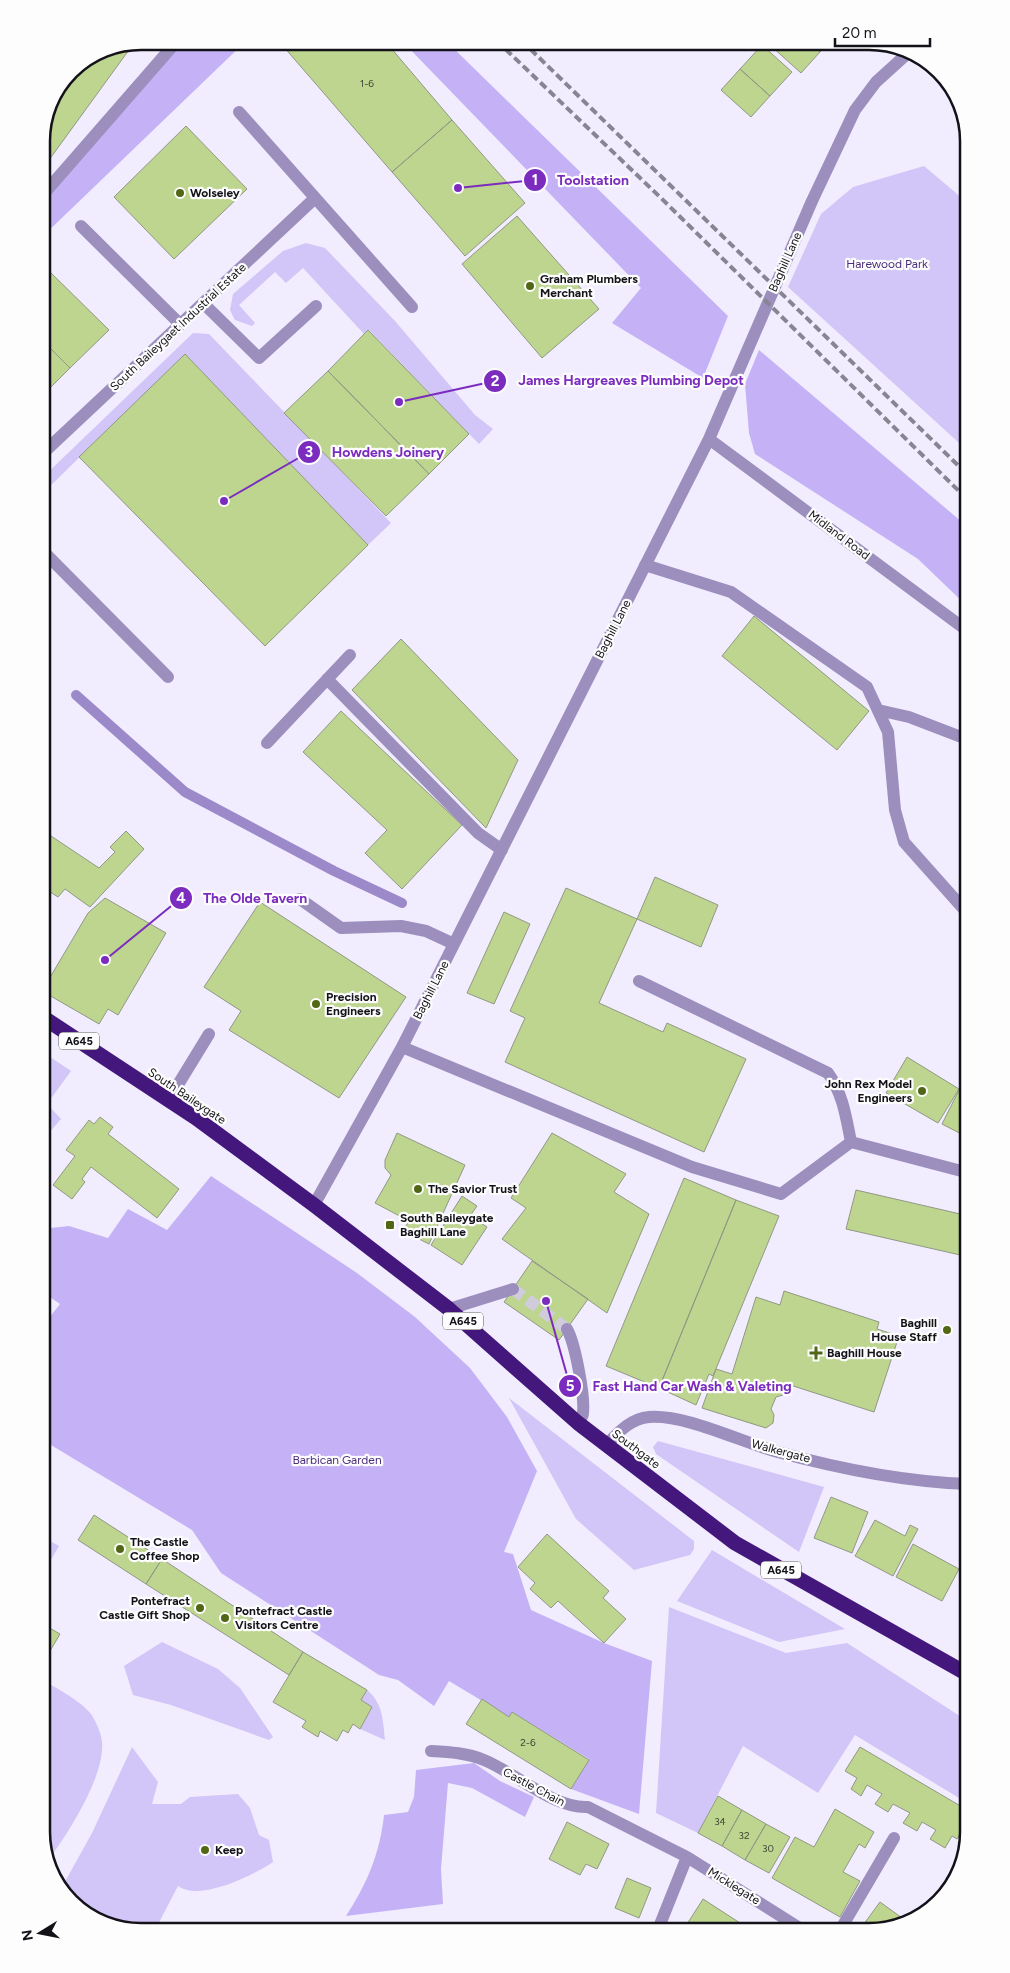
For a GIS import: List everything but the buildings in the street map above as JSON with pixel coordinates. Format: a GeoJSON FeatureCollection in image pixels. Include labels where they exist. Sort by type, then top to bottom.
{"type":"FeatureCollection","features":[{"type":"Feature","properties":{"kind":"highway","name":"South Baileygate"},"geometry":{"type":"LineString","coordinates":[[50,1022],[196,1118],[314,1205]]}},
{"type":"Feature","properties":{"kind":"highway","name":"Southgate"},"geometry":{"type":"LineString","coordinates":[[314,1205],[449,1310],[578,1424],[735,1543],[960,1670]]}},
{"type":"Feature","properties":{"kind":"street"},"geometry":{"type":"LineString","coordinates":[[50,187],[169,50]]}},
{"type":"Feature","properties":{"kind":"street","name":"Baghill Lane"},"geometry":{"type":"LineString","coordinates":[[314,1205],[402,1047],[709,439],[812,201],[855,110],[876,82],[904,57]]}},
{"type":"Feature","properties":{"kind":"street"},"geometry":{"type":"LineString","coordinates":[[238,112],[412,307]]}},
{"type":"Feature","properties":{"kind":"street","name":"South Baileygaet Industrial Estate"},"geometry":{"type":"LineString","coordinates":[[50,447],[314,199]]}},
{"type":"Feature","properties":{"kind":"street"},"geometry":{"type":"LineString","coordinates":[[81,226],[180,324]]}},
{"type":"Feature","properties":{"kind":"street"},"geometry":{"type":"LineString","coordinates":[[203,303],[259,358],[316,306]]}},
{"type":"Feature","properties":{"kind":"street","name":"Midland Road"},"geometry":{"type":"LineString","coordinates":[[709,439],[960,625]]}},
{"type":"Feature","properties":{"kind":"street"},"geometry":{"type":"LineString","coordinates":[[50,558],[168,677]]}},
{"type":"Feature","properties":{"kind":"street"},"geometry":{"type":"LineString","coordinates":[[646,565],[732,592],[867,687],[888,732],[895,810],[904,842],[960,905]]}},
{"type":"Feature","properties":{"kind":"street"},"geometry":{"type":"LineString","coordinates":[[268,743],[350,654]]}},
{"type":"Feature","properties":{"kind":"street"},"geometry":{"type":"LineString","coordinates":[[327,679],[478,833],[502,850]]}},
{"type":"Feature","properties":{"kind":"street"},"geometry":{"type":"LineString","coordinates":[[878,710],[909,717],[960,737]]}},
{"type":"Feature","properties":{"kind":"street"},"geometry":{"type":"LineString","coordinates":[[300,899],[342,928],[401,926],[426,931],[454,944]]}},
{"type":"Feature","properties":{"kind":"street"},"geometry":{"type":"LineString","coordinates":[[639,981],[828,1073],[837,1087],[844,1105],[851,1142]]}},
{"type":"Feature","properties":{"kind":"street"},"geometry":{"type":"LineString","coordinates":[[168,1101],[209,1034]]}},
{"type":"Feature","properties":{"kind":"street"},"geometry":{"type":"LineString","coordinates":[[402,1047],[692,1166],[781,1194],[851,1142]]}},
{"type":"Feature","properties":{"kind":"street"},"geometry":{"type":"LineString","coordinates":[[851,1142],[960,1171]]}},
{"type":"Feature","properties":{"kind":"street"},"geometry":{"type":"LineString","coordinates":[[449,1310],[513,1289]]}},
{"type":"Feature","properties":{"kind":"street"},"geometry":{"type":"LineString","coordinates":[[567,1329],[574,1344],[582,1399],[583,1414],[578,1424]]}},
{"type":"Feature","properties":{"kind":"street","name":"Walkergate"},"geometry":{"type":"LineString","coordinates":[[606,1445],[626,1425],[637,1420],[649,1417],[670,1417],[774,1450],[831,1465],[916,1479],[960,1483]]}},
{"type":"Feature","properties":{"kind":"street","name":"Castle Chain"},"geometry":{"type":"LineString","coordinates":[[431,1751],[456,1752],[484,1760],[571,1807],[588,1807],[687,1857]]}},
{"type":"Feature","properties":{"kind":"street"},"geometry":{"type":"LineString","coordinates":[[844,1923],[894,1838]]}},
{"type":"Feature","properties":{"kind":"street"},"geometry":{"type":"LineString","coordinates":[[660,1923],[687,1857]]}},
{"type":"Feature","properties":{"kind":"street","name":"Micklegate"},"geometry":{"type":"LineString","coordinates":[[687,1857],[792,1923]]}},
{"type":"Feature","properties":{"kind":"green space"},"geometry":{"type":"Polygon","coordinates":[[[161,50],[237,50],[50,229],[50,178],[153,62],[161,50]]]}},
{"type":"Feature","properties":{"kind":"green space"},"geometry":{"type":"Polygon","coordinates":[[[411,50],[455,50],[728,316],[703,378],[612,323],[641,288],[411,50]]]}},
{"type":"Feature","properties":{"kind":"green space","name":"Harewood Park"},"geometry":{"type":"Polygon","coordinates":[[[924,166],[960,196],[960,444],[788,287],[821,214],[853,187],[924,166]]]}},
{"type":"Feature","properties":{"kind":"green space"},"geometry":{"type":"Polygon","coordinates":[[[306,243],[325,248],[395,321],[475,415],[493,429],[479,444],[369,330],[364,334],[303,268],[286,283],[275,272],[239,305],[255,323],[252,326],[235,320],[230,310],[233,294],[283,251],[306,243]]]}},
{"type":"Feature","properties":{"kind":"green space"},"geometry":{"type":"Polygon","coordinates":[[[193,333],[209,334],[391,523],[368,545],[185,354],[50,486],[50,470],[193,333]]]}},
{"type":"Feature","properties":{"kind":"green space"},"geometry":{"type":"Polygon","coordinates":[[[759,350],[960,520],[960,599],[918,559],[755,454],[749,433],[745,384],[759,350]]]}},
{"type":"Feature","properties":{"kind":"green space"},"geometry":{"type":"Polygon","coordinates":[[[50,1057],[71,1071],[50,1100],[50,1057]]]}},
{"type":"Feature","properties":{"kind":"green space"},"geometry":{"type":"Polygon","coordinates":[[[50,1107],[61,1119],[50,1132],[50,1107]]]}},
{"type":"Feature","properties":{"kind":"green space","name":"Barbican Garden"},"geometry":{"type":"Polygon","coordinates":[[[211,1176],[357,1273],[415,1317],[470,1368],[507,1417],[537,1471],[504,1552],[513,1554],[531,1610],[604,1643],[652,1661],[639,1814],[571,1789],[589,1759],[512,1712],[509,1717],[449,1681],[434,1706],[398,1680],[379,1675],[221,1573],[192,1530],[50,1444],[50,1317],[60,1304],[50,1297],[50,1228],[69,1226],[108,1238],[128,1209],[167,1230],[211,1176]]]}},
{"type":"Feature","properties":{"kind":"green space"},"geometry":{"type":"Polygon","coordinates":[[[509,1398],[694,1541],[694,1549],[690,1555],[634,1570],[576,1519],[509,1398]]]}},
{"type":"Feature","properties":{"kind":"green space"},"geometry":{"type":"Polygon","coordinates":[[[658,1441],[824,1487],[799,1552],[656,1454],[653,1447],[658,1441]]]}},
{"type":"Feature","properties":{"kind":"green space"},"geometry":{"type":"Polygon","coordinates":[[[50,1541],[59,1546],[50,1562],[50,1541]]]}},
{"type":"Feature","properties":{"kind":"green space"},"geometry":{"type":"Polygon","coordinates":[[[712,1550],[845,1629],[779,1642],[677,1601],[712,1550]]]}},
{"type":"Feature","properties":{"kind":"green space"},"geometry":{"type":"Polygon","coordinates":[[[669,1607],[786,1653],[847,1643],[960,1716],[960,1799],[855,1735],[818,1793],[743,1746],[698,1833],[656,1813],[669,1607]]]}},
{"type":"Feature","properties":{"kind":"green space"},"geometry":{"type":"Polygon","coordinates":[[[162,1642],[218,1669],[240,1688],[273,1737],[269,1740],[171,1705],[133,1695],[124,1666],[162,1642]]]}},
{"type":"Feature","properties":{"kind":"green space"},"geometry":{"type":"Polygon","coordinates":[[[50,1684],[87,1709],[101,1735],[102,1742],[101,1756],[91,1788],[53,1854],[50,1838],[50,1684]]]}},
{"type":"Feature","properties":{"kind":"green space"},"geometry":{"type":"Polygon","coordinates":[[[367,1690],[379,1707],[383,1719],[385,1740],[360,1729],[372,1707],[361,1700],[367,1690]]]}},
{"type":"Feature","properties":{"kind":"green space"},"geometry":{"type":"Polygon","coordinates":[[[132,1747],[158,1782],[152,1804],[181,1804],[190,1797],[238,1794],[250,1808],[259,1835],[269,1840],[273,1862],[240,1880],[213,1889],[199,1891],[188,1890],[178,1886],[159,1923],[135,1923],[106,1916],[91,1908],[77,1896],[65,1882],[92,1833],[132,1747]]]}},
{"type":"Feature","properties":{"kind":"green space"},"geometry":{"type":"Polygon","coordinates":[[[474,1763],[500,1781],[534,1797],[525,1817],[472,1788],[448,1783],[441,1869],[443,1904],[346,1916],[366,1880],[376,1855],[384,1815],[408,1812],[414,1797],[416,1770],[474,1763]]]}},
{"type":"Feature","properties":{"kind":"waterway"},"geometry":{"type":"LineString","coordinates":[[76,695],[185,792],[334,871],[402,903]]}},
{"type":"Feature","properties":{"kind":"tunnel"},"geometry":{"type":"LineString","coordinates":[[513,1289],[567,1329]]}},
{"type":"Feature","properties":{"kind":"railway"},"geometry":{"type":"LineString","coordinates":[[506,50],[661,198],[960,492]]}},
{"type":"Feature","properties":{"kind":"railway"},"geometry":{"type":"LineString","coordinates":[[531,50],[960,467]]}},
{"type":"Feature","properties":{"kind":"place","name":"Toolstation"},"geometry":{"type":"Point","coordinates":[458,188]}},
{"type":"Feature","properties":{"kind":"place","name":"Wolseley"},"geometry":{"type":"Point","coordinates":[180,193]}},
{"type":"Feature","properties":{"kind":"place","name":"Graham Plumbers Merchant"},"geometry":{"type":"Point","coordinates":[530,286]}},
{"type":"Feature","properties":{"kind":"place","name":"James Hargreaves Plumbing Depot"},"geometry":{"type":"Point","coordinates":[399,402]}},
{"type":"Feature","properties":{"kind":"place","name":"Howdens Joinery"},"geometry":{"type":"Point","coordinates":[224,501]}},
{"type":"Feature","properties":{"kind":"place","name":"The Olde Tavern"},"geometry":{"type":"Point","coordinates":[105,960]}},
{"type":"Feature","properties":{"kind":"place","name":"Precision Engineers"},"geometry":{"type":"Point","coordinates":[316,1004]}},
{"type":"Feature","properties":{"kind":"place","name":"John Rex Model Engineers"},"geometry":{"type":"Point","coordinates":[922,1091]}},
{"type":"Feature","properties":{"kind":"place","name":"The Savior Trust"},"geometry":{"type":"Point","coordinates":[418,1189]}},
{"type":"Feature","properties":{"kind":"place","name":"South Baileygate Baghill Lane"},"geometry":{"type":"Point","coordinates":[390,1225]}},
{"type":"Feature","properties":{"kind":"place","name":"Fast Hand Car Wash & Valeting"},"geometry":{"type":"Point","coordinates":[546,1301]}},
{"type":"Feature","properties":{"kind":"place","name":"Baghill House Staff"},"geometry":{"type":"Point","coordinates":[947,1330]}},
{"type":"Feature","properties":{"kind":"place","name":"Baghill House"},"geometry":{"type":"Point","coordinates":[816,1353]}},
{"type":"Feature","properties":{"kind":"place","name":"The Castle Coffee Shop"},"geometry":{"type":"Point","coordinates":[120,1549]}},
{"type":"Feature","properties":{"kind":"place","name":"Pontefract Castle Gift Shop"},"geometry":{"type":"Point","coordinates":[200,1608]}},
{"type":"Feature","properties":{"kind":"place","name":"Pontefract Castle Visitors Centre"},"geometry":{"type":"Point","coordinates":[225,1618]}},
{"type":"Feature","properties":{"kind":"place","name":"Keep"},"geometry":{"type":"Point","coordinates":[205,1850]}}]}
